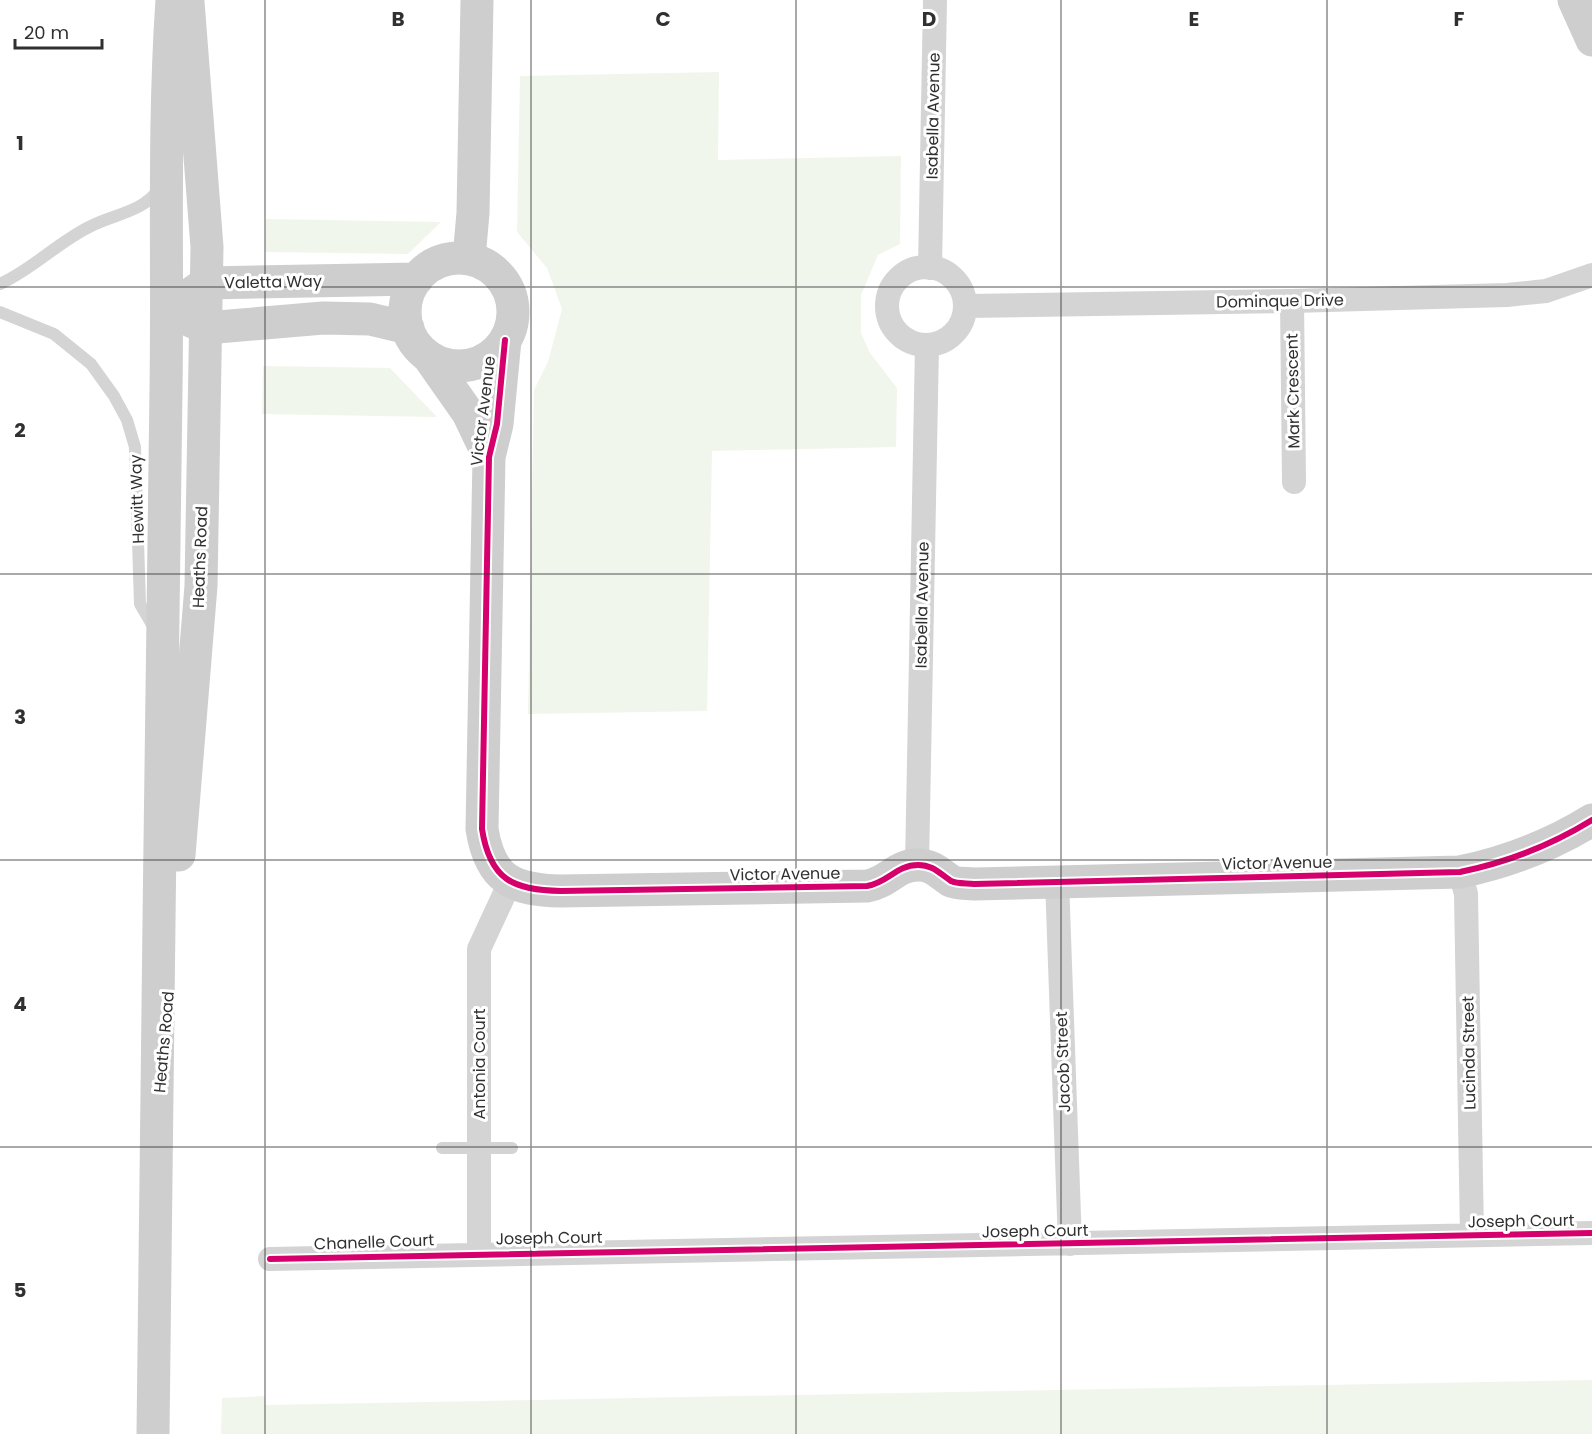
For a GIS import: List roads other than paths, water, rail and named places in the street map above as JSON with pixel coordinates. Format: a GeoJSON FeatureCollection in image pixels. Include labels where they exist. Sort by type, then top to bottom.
{"type":"FeatureCollection","features":[{"type":"Feature","properties":{"kind":"street","name":"Heaths Road"},"geometry":{"type":"LineString","coordinates":[[153,1434],[159,1114],[160,639],[167,310],[166,176],[172,0]]}},
{"type":"Feature","properties":{"kind":"street","name":"Heaths Road"},"geometry":{"type":"LineString","coordinates":[[159,1114],[201,586],[207,247],[188,0]]}},
{"type":"Feature","properties":{"kind":"street"},"geometry":{"type":"LineString","coordinates":[[469,258],[473,213],[477,0]]}},
{"type":"Feature","properties":{"kind":"street","name":"Isabella Avenue"},"geometry":{"type":"LineString","coordinates":[[930,268],[935,0]]}},
{"type":"Feature","properties":{"kind":"street"},"geometry":{"type":"LineString","coordinates":[[1574,0],[1592,40]]}},
{"type":"Feature","properties":{"kind":"street"},"geometry":{"type":"LineString","coordinates":[[469,258],[485,264],[499,275],[509,290],[513,315],[505,340],[494,354],[478,363],[461,366],[444,363],[428,356],[416,343],[408,328],[406,310],[409,294],[417,279],[440,261],[469,258]]}},
{"type":"Feature","properties":{"kind":"street"},"geometry":{"type":"LineString","coordinates":[[919,268],[930,268],[945,272],[955,281],[962,292],[965,306],[963,318],[950,338],[927,345],[903,338],[894,330],[887,307],[889,293],[895,282],[906,272],[919,268]]}},
{"type":"Feature","properties":{"kind":"street","name":"Dominque Drive"},"geometry":{"type":"LineString","coordinates":[[965,306],[1292,302],[1507,295],[1546,291],[1592,275]]}},
{"type":"Feature","properties":{"kind":"street","name":"Valetta Way"},"geometry":{"type":"LineString","coordinates":[[167,310],[206,283],[417,279]]}},
{"type":"Feature","properties":{"kind":"street","name":"Mark Crescent"},"geometry":{"type":"LineString","coordinates":[[1292,302],[1294,482]]}},
{"type":"Feature","properties":{"kind":"street"},"geometry":{"type":"LineString","coordinates":[[167,310],[206,328],[323,318],[370,319],[408,328]]}},
{"type":"Feature","properties":{"kind":"street","name":"Victor Avenue"},"geometry":{"type":"LineString","coordinates":[[505,340],[497,424],[489,457],[482,829],[485,852],[510,882],[532,890],[561,891],[867,886],[882,883],[900,868],[917,865],[935,868],[952,882],[1460,872],[1498,864],[1559,841],[1592,820]]}},
{"type":"Feature","properties":{"kind":"street","name":"Isabella Avenue"},"geometry":{"type":"LineString","coordinates":[[917,865],[927,345]]}},
{"type":"Feature","properties":{"kind":"street","name":"Victor Avenue"},"geometry":{"type":"LineString","coordinates":[[428,356],[464,405],[489,457]]}},
{"type":"Feature","properties":{"kind":"street","name":"Lucinda Street"},"geometry":{"type":"LineString","coordinates":[[1460,872],[1466,894],[1472,1235]]}},
{"type":"Feature","properties":{"kind":"street","name":"Jacob Street"},"geometry":{"type":"LineString","coordinates":[[1057,880],[1070,1244]]}},
{"type":"Feature","properties":{"kind":"street","name":"Antonia Court"},"geometry":{"type":"LineString","coordinates":[[479,1252],[479,949],[510,882]]}},
{"type":"Feature","properties":{"kind":"street","name":"Joseph Court"},"geometry":{"type":"LineString","coordinates":[[479,1252],[1070,1244],[1592,1233]]}},
{"type":"Feature","properties":{"kind":"street","name":"Chanelle Court"},"geometry":{"type":"LineString","coordinates":[[270,1259],[479,1252]]}},
{"type":"Feature","properties":{"kind":"lane"},"geometry":{"type":"LineString","coordinates":[[0,284],[20,274],[91,226],[146,203],[166,176]]}},
{"type":"Feature","properties":{"kind":"lane","name":"Hewitt Way"},"geometry":{"type":"LineString","coordinates":[[0,312],[54,334],[91,364],[114,396],[127,420],[135,447],[140,604],[160,639]]}},
{"type":"Feature","properties":{"kind":"lane"},"geometry":{"type":"LineString","coordinates":[[442,1148],[512,1148]]}}]}
